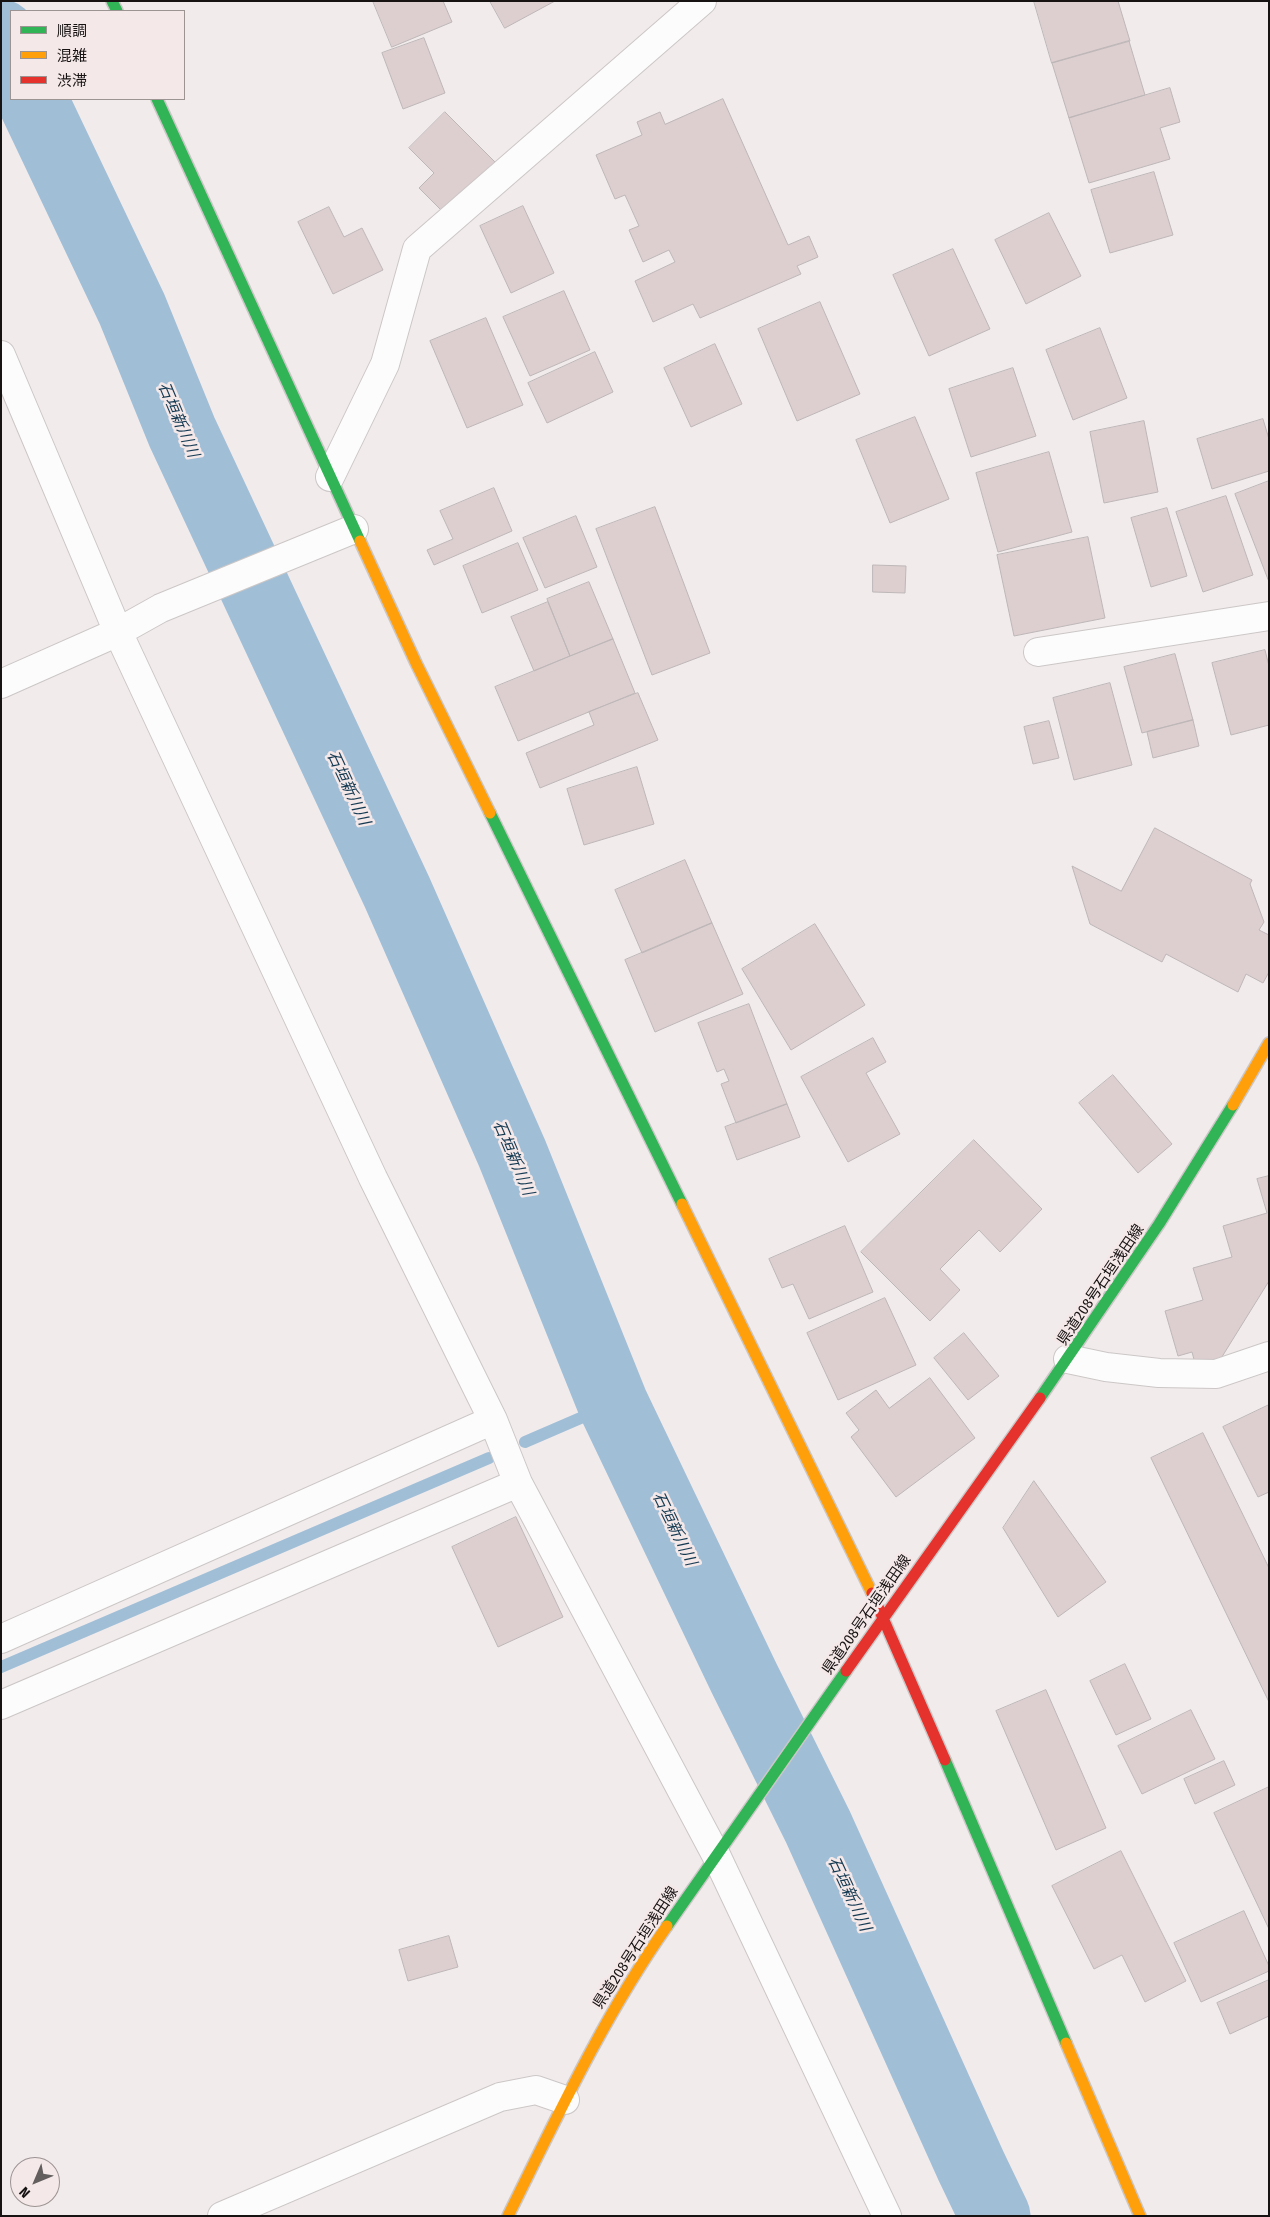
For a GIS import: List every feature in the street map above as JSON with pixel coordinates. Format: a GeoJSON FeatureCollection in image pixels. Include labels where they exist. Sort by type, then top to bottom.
{"type":"FeatureCollection","features":[{"type":"Feature","properties":{"kind":"street"},"geometry":{"type":"LineString","coordinates":[[330,477],[385,364],[417,249],[702,1]]}},
{"type":"Feature","properties":{"kind":"street"},"geometry":{"type":"LineString","coordinates":[[157,100],[416,663],[884,1617],[1140,2216]]}},
{"type":"Feature","properties":{"kind":"street"},"geometry":{"type":"LineString","coordinates":[[1,355],[118,632],[372,1178],[493,1420],[518,1483],[716,1855],[887,2216]]}},
{"type":"Feature","properties":{"kind":"street"},"geometry":{"type":"LineString","coordinates":[[1,684],[118,632],[161,608],[354,530]]}},
{"type":"Feature","properties":{"kind":"street"},"geometry":{"type":"LineString","coordinates":[[1038,652],[1269,616]]}},
{"type":"Feature","properties":{"kind":"street","name":"県道208号石垣浅田線"},"geometry":{"type":"LineString","coordinates":[[508,2216],[612,2010],[647,1954],[1068,1359],[1156,1231],[1237,1100],[1269,1043]]}},
{"type":"Feature","properties":{"kind":"street"},"geometry":{"type":"LineString","coordinates":[[1068,1359],[1106,1367],[1159,1374],[1216,1374],[1269,1356]]}},
{"type":"Feature","properties":{"kind":"street"},"geometry":{"type":"LineString","coordinates":[[1,1639],[493,1420]]}},
{"type":"Feature","properties":{"kind":"street"},"geometry":{"type":"LineString","coordinates":[[1,1705],[518,1483]]}},
{"type":"Feature","properties":{"kind":"street"},"geometry":{"type":"LineString","coordinates":[[222,2216],[500,2097],[536,2090],[565,2100]]}},
{"type":"Feature","properties":{"kind":"building"},"geometry":{"type":"Polygon","coordinates":[[[373,1],[443,1],[452,22],[392,47],[373,1]]]}},
{"type":"Feature","properties":{"kind":"building"},"geometry":{"type":"Polygon","coordinates":[[[490,1],[555,1],[505,28],[490,1]]]}},
{"type":"Feature","properties":{"kind":"building"},"geometry":{"type":"Polygon","coordinates":[[[1034,1],[1118,1],[1130,41],[1052,63],[1034,1]]]}},
{"type":"Feature","properties":{"kind":"building"},"geometry":{"type":"Polygon","coordinates":[[[424,38],[445,93],[403,109],[382,53],[424,38]]]}},
{"type":"Feature","properties":{"kind":"building"},"geometry":{"type":"Polygon","coordinates":[[[1129,41],[1145,95],[1069,118],[1052,63],[1129,41]]]}},
{"type":"Feature","properties":{"kind":"building"},"geometry":{"type":"Polygon","coordinates":[[[1170,88],[1180,122],[1160,128],[1170,159],[1089,183],[1069,118],[1170,88]]]}},
{"type":"Feature","properties":{"kind":"building"},"geometry":{"type":"Polygon","coordinates":[[[723,99],[788,245],[809,236],[818,257],[797,266],[801,274],[700,318],[693,304],[653,322],[635,281],[675,262],[669,250],[643,262],[629,230],[639,226],[625,195],[615,199],[596,155],[642,135],[637,122],[660,112],[665,124],[723,99]]]}},
{"type":"Feature","properties":{"kind":"building"},"geometry":{"type":"Polygon","coordinates":[[[445,112],[497,164],[446,215],[419,188],[434,173],[409,148],[445,112]]]}},
{"type":"Feature","properties":{"kind":"building"},"geometry":{"type":"Polygon","coordinates":[[[1154,172],[1173,235],[1110,253],[1091,190],[1154,172]]]}},
{"type":"Feature","properties":{"kind":"building"},"geometry":{"type":"Polygon","coordinates":[[[523,206],[554,273],[511,293],[480,226],[523,206]]]}},
{"type":"Feature","properties":{"kind":"building"},"geometry":{"type":"Polygon","coordinates":[[[329,207],[344,237],[362,228],[383,270],[333,294],[298,222],[329,207]]]}},
{"type":"Feature","properties":{"kind":"building"},"geometry":{"type":"Polygon","coordinates":[[[1049,213],[1081,276],[1026,304],[995,240],[1049,213]]]}},
{"type":"Feature","properties":{"kind":"building"},"geometry":{"type":"Polygon","coordinates":[[[953,249],[990,329],[929,356],[893,275],[953,249]]]}},
{"type":"Feature","properties":{"kind":"building"},"geometry":{"type":"Polygon","coordinates":[[[564,291],[590,350],[530,376],[503,317],[564,291]]]}},
{"type":"Feature","properties":{"kind":"building"},"geometry":{"type":"Polygon","coordinates":[[[820,302],[860,394],[797,421],[758,329],[820,302]]]}},
{"type":"Feature","properties":{"kind":"building"},"geometry":{"type":"Polygon","coordinates":[[[486,318],[523,405],[467,428],[430,341],[486,318]]]}},
{"type":"Feature","properties":{"kind":"building"},"geometry":{"type":"Polygon","coordinates":[[[1100,328],[1127,398],[1073,420],[1046,350],[1100,328]]]}},
{"type":"Feature","properties":{"kind":"building"},"geometry":{"type":"Polygon","coordinates":[[[715,344],[742,404],[691,427],[664,368],[715,344]]]}},
{"type":"Feature","properties":{"kind":"building"},"geometry":{"type":"Polygon","coordinates":[[[595,352],[613,392],[547,423],[528,383],[595,352]]]}},
{"type":"Feature","properties":{"kind":"building"},"geometry":{"type":"Polygon","coordinates":[[[1013,368],[1036,436],[971,457],[949,389],[1013,368]]]}},
{"type":"Feature","properties":{"kind":"building"},"geometry":{"type":"Polygon","coordinates":[[[915,417],[949,499],[890,523],[856,440],[915,417]]]}},
{"type":"Feature","properties":{"kind":"building"},"geometry":{"type":"Polygon","coordinates":[[[1263,419],[1269,439],[1269,471],[1212,489],[1197,439],[1263,419]]]}},
{"type":"Feature","properties":{"kind":"building"},"geometry":{"type":"Polygon","coordinates":[[[1144,421],[1158,492],[1104,503],[1090,432],[1144,421]]]}},
{"type":"Feature","properties":{"kind":"building"},"geometry":{"type":"Polygon","coordinates":[[[1049,452],[1072,532],[998,552],[976,473],[1049,452]]]}},
{"type":"Feature","properties":{"kind":"building"},"geometry":{"type":"Polygon","coordinates":[[[1269,481],[1269,582],[1235,494],[1269,481]]]}},
{"type":"Feature","properties":{"kind":"building"},"geometry":{"type":"Polygon","coordinates":[[[494,488],[512,531],[434,565],[427,550],[453,539],[440,511],[494,488]]]}},
{"type":"Feature","properties":{"kind":"building"},"geometry":{"type":"Polygon","coordinates":[[[1226,496],[1253,575],[1203,592],[1176,512],[1226,496]]]}},
{"type":"Feature","properties":{"kind":"building"},"geometry":{"type":"Polygon","coordinates":[[[655,507],[710,653],[652,675],[596,529],[655,507]]]}},
{"type":"Feature","properties":{"kind":"building"},"geometry":{"type":"Polygon","coordinates":[[[1167,508],[1187,576],[1151,587],[1131,518],[1167,508]]]}},
{"type":"Feature","properties":{"kind":"building"},"geometry":{"type":"Polygon","coordinates":[[[576,516],[597,567],[545,588],[523,538],[576,516]]]}},
{"type":"Feature","properties":{"kind":"building"},"geometry":{"type":"Polygon","coordinates":[[[1088,537],[1105,618],[1014,636],[997,555],[1088,537]]]}},
{"type":"Feature","properties":{"kind":"building"},"geometry":{"type":"Polygon","coordinates":[[[518,543],[538,590],[482,613],[463,566],[518,543]]]}},
{"type":"Feature","properties":{"kind":"building"},"geometry":{"type":"Polygon","coordinates":[[[873,565],[906,566],[905,593],[873,592],[873,565]]]}},
{"type":"Feature","properties":{"kind":"building"},"geometry":{"type":"Polygon","coordinates":[[[589,582],[613,639],[570,656],[547,599],[589,582]]]}},
{"type":"Feature","properties":{"kind":"building"},"geometry":{"type":"Polygon","coordinates":[[[548,602],[570,656],[534,671],[511,617],[548,602]]]}},
{"type":"Feature","properties":{"kind":"building"},"geometry":{"type":"Polygon","coordinates":[[[613,639],[635,693],[518,741],[495,687],[613,639]]]}},
{"type":"Feature","properties":{"kind":"building"},"geometry":{"type":"Polygon","coordinates":[[[1265,650],[1269,666],[1269,725],[1231,735],[1212,663],[1265,650]]]}},
{"type":"Feature","properties":{"kind":"building"},"geometry":{"type":"Polygon","coordinates":[[[1175,654],[1193,720],[1142,733],[1124,667],[1175,654]]]}},
{"type":"Feature","properties":{"kind":"building"},"geometry":{"type":"Polygon","coordinates":[[[1110,683],[1132,765],[1074,780],[1053,698],[1110,683]]]}},
{"type":"Feature","properties":{"kind":"building"},"geometry":{"type":"Polygon","coordinates":[[[638,693],[658,740],[540,788],[526,753],[594,725],[589,712],[638,693]]]}},
{"type":"Feature","properties":{"kind":"building"},"geometry":{"type":"Polygon","coordinates":[[[1193,720],[1199,746],[1153,758],[1147,732],[1193,720]]]}},
{"type":"Feature","properties":{"kind":"building"},"geometry":{"type":"Polygon","coordinates":[[[1049,721],[1059,758],[1033,764],[1024,727],[1049,721]]]}},
{"type":"Feature","properties":{"kind":"building"},"geometry":{"type":"Polygon","coordinates":[[[637,767],[654,824],[584,845],[567,789],[637,767]]]}},
{"type":"Feature","properties":{"kind":"building"},"geometry":{"type":"Polygon","coordinates":[[[1155,828],[1252,880],[1250,884],[1264,922],[1259,930],[1269,935],[1269,972],[1263,983],[1246,974],[1238,992],[1166,954],[1162,962],[1090,924],[1072,866],[1121,891],[1155,828]]]}},
{"type":"Feature","properties":{"kind":"building"},"geometry":{"type":"Polygon","coordinates":[[[685,860],[712,923],[642,953],[615,890],[685,860]]]}},
{"type":"Feature","properties":{"kind":"building"},"geometry":{"type":"Polygon","coordinates":[[[712,923],[743,994],[655,1032],[625,960],[712,923]]]}},
{"type":"Feature","properties":{"kind":"building"},"geometry":{"type":"Polygon","coordinates":[[[815,924],[865,1005],[791,1050],[742,969],[815,924]]]}},
{"type":"Feature","properties":{"kind":"building"},"geometry":{"type":"Polygon","coordinates":[[[749,1004],[787,1104],[736,1123],[721,1084],[729,1081],[724,1069],[717,1072],[698,1023],[749,1004]]]}},
{"type":"Feature","properties":{"kind":"building"},"geometry":{"type":"Polygon","coordinates":[[[873,1038],[886,1062],[866,1073],[900,1134],[848,1162],[801,1077],[873,1038]]]}},
{"type":"Feature","properties":{"kind":"building"},"geometry":{"type":"Polygon","coordinates":[[[1113,1075],[1172,1144],[1138,1173],[1079,1103],[1113,1075]]]}},
{"type":"Feature","properties":{"kind":"building"},"geometry":{"type":"Polygon","coordinates":[[[787,1104],[800,1137],[737,1160],[725,1127],[787,1104]]]}},
{"type":"Feature","properties":{"kind":"building"},"geometry":{"type":"Polygon","coordinates":[[[974,1140],[1042,1209],[1000,1252],[979,1230],[940,1269],[960,1290],[930,1321],[861,1252],[974,1140]]]}},
{"type":"Feature","properties":{"kind":"building"},"geometry":{"type":"Polygon","coordinates":[[[1269,1176],[1269,1281],[1220,1360],[1196,1367],[1192,1352],[1178,1356],[1165,1311],[1203,1300],[1193,1268],[1232,1257],[1223,1226],[1267,1213],[1257,1179],[1269,1176]]]}},
{"type":"Feature","properties":{"kind":"building"},"geometry":{"type":"Polygon","coordinates":[[[845,1226],[873,1292],[809,1319],[793,1284],[782,1288],[769,1259],[845,1226]]]}},
{"type":"Feature","properties":{"kind":"building"},"geometry":{"type":"Polygon","coordinates":[[[885,1298],[916,1365],[838,1400],[807,1333],[885,1298]]]}},
{"type":"Feature","properties":{"kind":"building"},"geometry":{"type":"Polygon","coordinates":[[[964,1333],[999,1376],[968,1400],[934,1358],[964,1333]]]}},
{"type":"Feature","properties":{"kind":"building"},"geometry":{"type":"Polygon","coordinates":[[[930,1378],[975,1438],[896,1497],[851,1437],[859,1430],[846,1413],[876,1390],[889,1408],[930,1378]]]}},
{"type":"Feature","properties":{"kind":"building"},"geometry":{"type":"Polygon","coordinates":[[[1269,1405],[1269,1492],[1258,1497],[1223,1427],[1269,1405]]]}},
{"type":"Feature","properties":{"kind":"building"},"geometry":{"type":"Polygon","coordinates":[[[1203,1433],[1269,1568],[1269,1702],[1151,1458],[1203,1433]]]}},
{"type":"Feature","properties":{"kind":"building"},"geometry":{"type":"Polygon","coordinates":[[[1034,1481],[1106,1582],[1058,1617],[1003,1528],[1034,1481]]]}},
{"type":"Feature","properties":{"kind":"building"},"geometry":{"type":"Polygon","coordinates":[[[516,1517],[563,1617],[498,1647],[452,1547],[516,1517]]]}},
{"type":"Feature","properties":{"kind":"building"},"geometry":{"type":"Polygon","coordinates":[[[1125,1664],[1151,1719],[1116,1735],[1090,1681],[1125,1664]]]}},
{"type":"Feature","properties":{"kind":"building"},"geometry":{"type":"Polygon","coordinates":[[[1046,1690],[1106,1828],[1056,1850],[996,1711],[1046,1690]]]}},
{"type":"Feature","properties":{"kind":"building"},"geometry":{"type":"Polygon","coordinates":[[[1191,1710],[1215,1759],[1142,1794],[1118,1746],[1191,1710]]]}},
{"type":"Feature","properties":{"kind":"building"},"geometry":{"type":"Polygon","coordinates":[[[1224,1761],[1235,1785],[1195,1804],[1184,1779],[1224,1761]]]}},
{"type":"Feature","properties":{"kind":"building"},"geometry":{"type":"Polygon","coordinates":[[[1269,1787],[1269,1929],[1214,1813],[1269,1787]]]}},
{"type":"Feature","properties":{"kind":"building"},"geometry":{"type":"Polygon","coordinates":[[[1121,1851],[1186,1981],[1145,2002],[1122,1955],[1094,1969],[1052,1886],[1121,1851]]]}},
{"type":"Feature","properties":{"kind":"building"},"geometry":{"type":"Polygon","coordinates":[[[1244,1911],[1269,1966],[1269,1971],[1201,2002],[1174,1943],[1244,1911]]]}},
{"type":"Feature","properties":{"kind":"building"},"geometry":{"type":"Polygon","coordinates":[[[449,1936],[458,1967],[408,1981],[399,1950],[449,1936]]]}},
{"type":"Feature","properties":{"kind":"building"},"geometry":{"type":"Polygon","coordinates":[[[1269,1980],[1269,2016],[1230,2034],[1217,2003],[1269,1980]]]}},
{"type":"Feature","properties":{"kind":"waterway","name":"石垣新川川"},"geometry":{"type":"LineString","coordinates":[[1,35],[10,54]]}},
{"type":"Feature","properties":{"kind":"waterway","name":"石垣新川川"},"geometry":{"type":"LineString","coordinates":[[32,100],[132,309],[182,432],[397,892],[512,1153],[613,1404],[744,1678],[818,1827],[995,2216]]}},
{"type":"Feature","properties":{"kind":"waterway"},"geometry":{"type":"LineString","coordinates":[[525,1442],[613,1404]]}},
{"type":"Feature","properties":{"kind":"waterway"},"geometry":{"type":"LineString","coordinates":[[1,1667],[489,1458]]}},
{"type":"Feature","properties":{"kind":"traffic: fast"},"geometry":{"type":"LineString","coordinates":[[112,1],[116,10]]}},
{"type":"Feature","properties":{"kind":"traffic: fast"},"geometry":{"type":"LineString","coordinates":[[157,100],[360,541]]}},
{"type":"Feature","properties":{"kind":"traffic: fast"},"geometry":{"type":"LineString","coordinates":[[490,813],[682,1204]]}},
{"type":"Feature","properties":{"kind":"traffic: fast"},"geometry":{"type":"LineString","coordinates":[[1040,1398],[1159,1224],[1233,1105]]}},
{"type":"Feature","properties":{"kind":"traffic: fast"},"geometry":{"type":"LineString","coordinates":[[667,1926],[846,1671]]}},
{"type":"Feature","properties":{"kind":"traffic: fast"},"geometry":{"type":"LineString","coordinates":[[945,1760],[1066,2043]]}},
{"type":"Feature","properties":{"kind":"traffic: slow"},"geometry":{"type":"LineString","coordinates":[[360,541],[416,663],[490,813]]}},
{"type":"Feature","properties":{"kind":"traffic: slow"},"geometry":{"type":"LineString","coordinates":[[1233,1105],[1269,1043]]}},
{"type":"Feature","properties":{"kind":"traffic: slow"},"geometry":{"type":"LineString","coordinates":[[682,1204],[872,1593]]}},
{"type":"Feature","properties":{"kind":"traffic: slow"},"geometry":{"type":"LineString","coordinates":[[508,2216],[563,2104],[602,2031],[622,1995],[667,1926]]}},
{"type":"Feature","properties":{"kind":"traffic: slow"},"geometry":{"type":"LineString","coordinates":[[1066,2043],[1140,2216]]}},
{"type":"Feature","properties":{"kind":"traffic: jam"},"geometry":{"type":"LineString","coordinates":[[846,1671],[1040,1398]]}},
{"type":"Feature","properties":{"kind":"traffic: jam"},"geometry":{"type":"LineString","coordinates":[[872,1593],[945,1760]]}}]}
